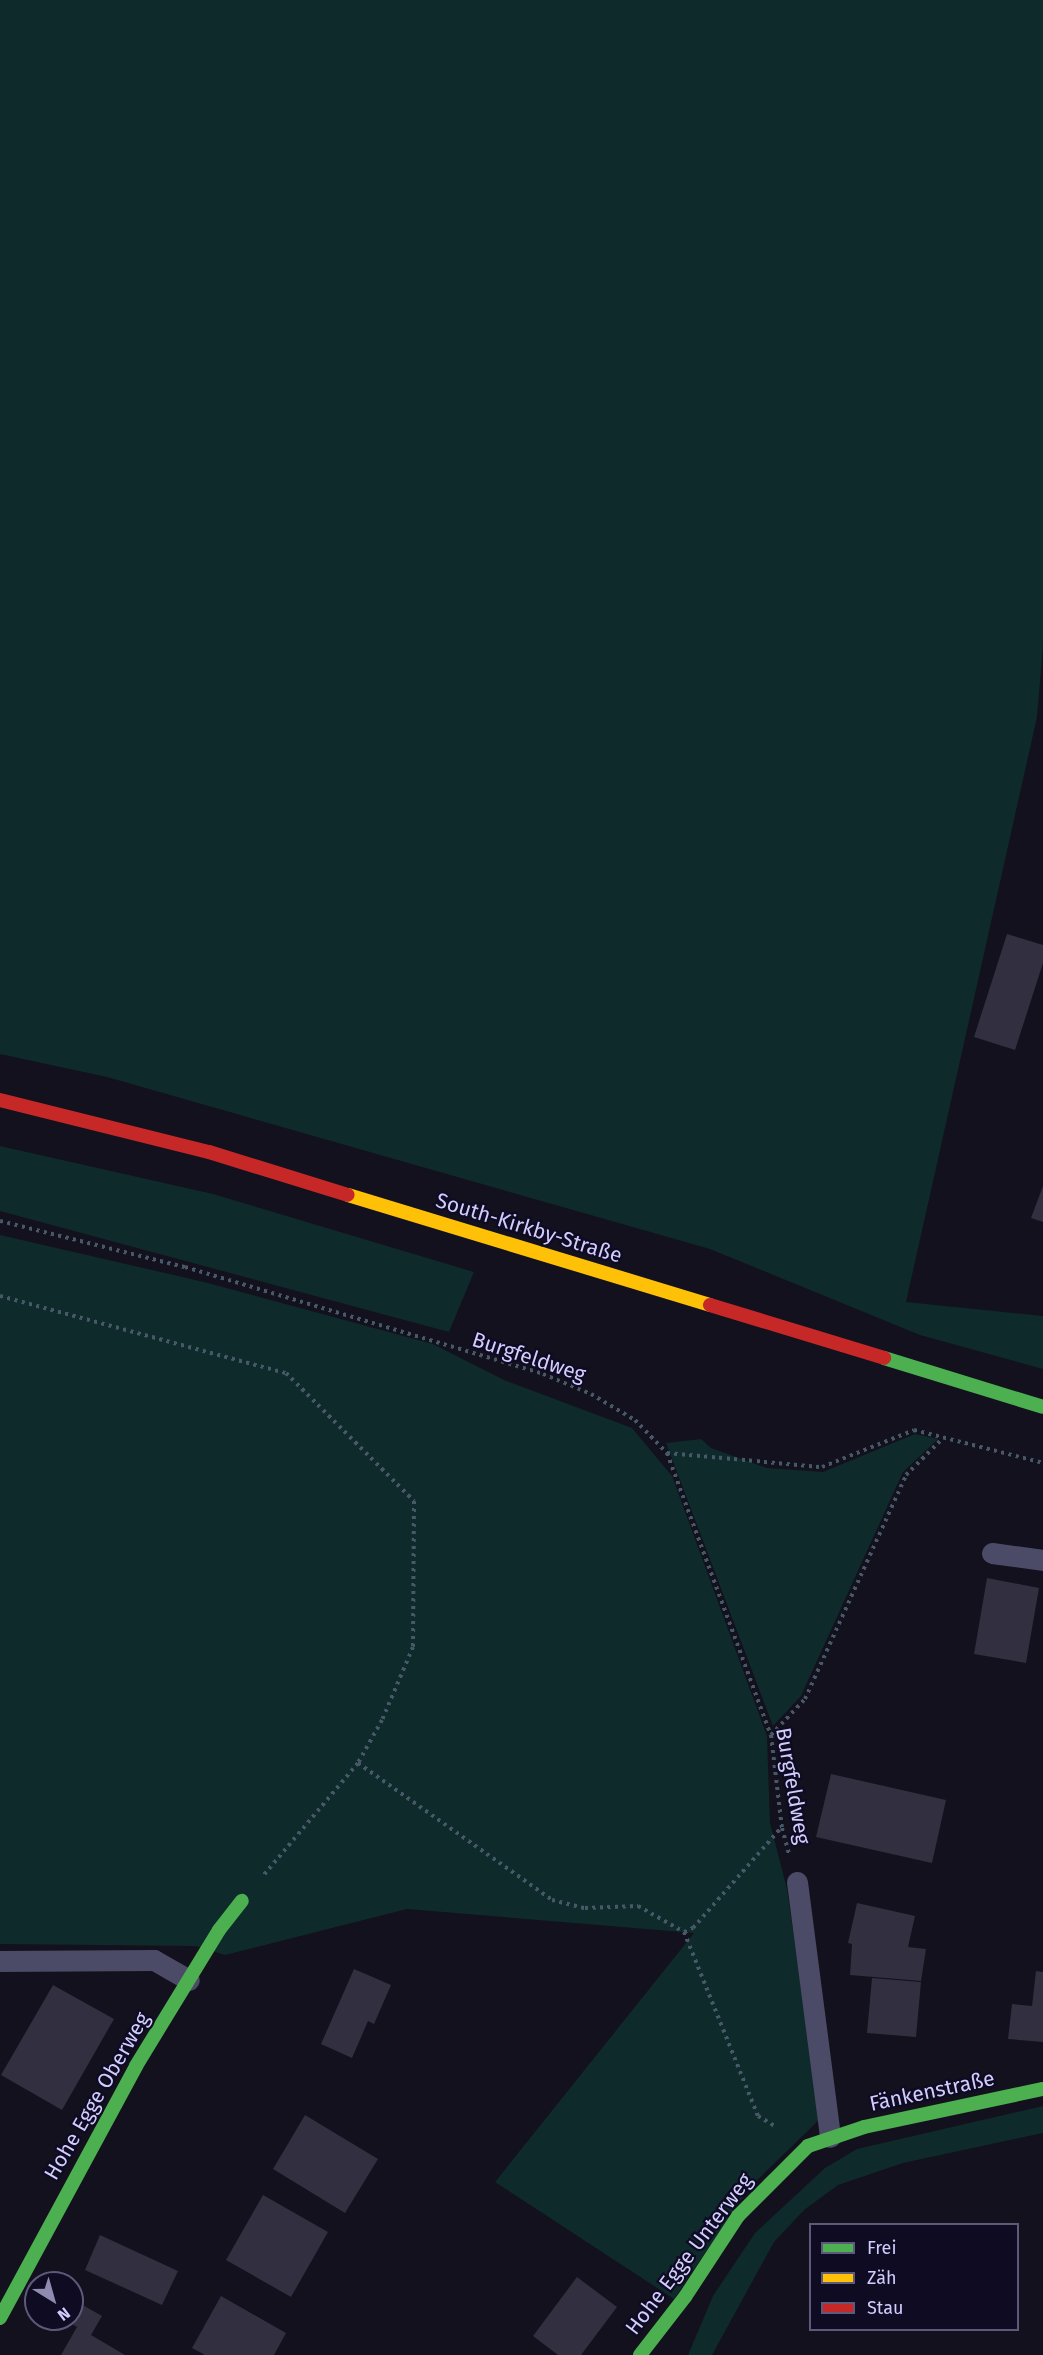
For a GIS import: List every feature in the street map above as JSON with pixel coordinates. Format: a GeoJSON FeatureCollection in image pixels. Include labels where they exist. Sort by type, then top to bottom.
{"type":"FeatureCollection","features":[{"type":"Feature","properties":{"kind":"main road","name":"South-Kirkby-Straße"},"geometry":{"type":"LineString","coordinates":[[0,1100],[209,1152],[1043,1407]]}},
{"type":"Feature","properties":{"kind":"main road","name":"Hohe Egge Oberweg"},"geometry":{"type":"LineString","coordinates":[[0,2318],[100,2128],[189,1980],[242,1901]]}},
{"type":"Feature","properties":{"kind":"main road","name":"Fänkenstraße"},"geometry":{"type":"LineString","coordinates":[[830,2137],[1043,2089]]}},
{"type":"Feature","properties":{"kind":"main road","name":"Hohe Egge Unterweg"},"geometry":{"type":"LineString","coordinates":[[640,2355],[685,2297],[738,2216],[808,2145],[830,2137]]}},
{"type":"Feature","properties":{"kind":"lane"},"geometry":{"type":"LineString","coordinates":[[992,1553],[1043,1560]]}},
{"type":"Feature","properties":{"kind":"lane"},"geometry":{"type":"LineString","coordinates":[[797,1882],[830,2137]]}},
{"type":"Feature","properties":{"kind":"lane"},"geometry":{"type":"LineString","coordinates":[[0,1961],[154,1960],[189,1980]]}},
{"type":"Feature","properties":{"kind":"path","name":"Burgfeldweg"},"geometry":{"type":"LineString","coordinates":[[0,1221],[185,1267],[543,1374],[591,1394],[635,1420],[667,1453],[771,1735],[782,1828],[797,1882]]}},
{"type":"Feature","properties":{"kind":"path"},"geometry":{"type":"LineString","coordinates":[[0,1296],[286,1373],[414,1501],[413,1647],[382,1720],[358,1763],[242,1901]]}},
{"type":"Feature","properties":{"kind":"path"},"geometry":{"type":"LineString","coordinates":[[667,1453],[822,1467],[914,1430],[1043,1463]]}},
{"type":"Feature","properties":{"kind":"path"},"geometry":{"type":"LineString","coordinates":[[771,1735],[805,1699],[906,1475],[944,1438]]}},
{"type":"Feature","properties":{"kind":"path"},"geometry":{"type":"LineString","coordinates":[[358,1763],[552,1900],[585,1908],[639,1906],[684,1932],[758,2116],[808,2145]]}},
{"type":"Feature","properties":{"kind":"path"},"geometry":{"type":"LineString","coordinates":[[684,1932],[693,1928],[782,1828]]}},
{"type":"Feature","properties":{"kind":"green space"},"geometry":{"type":"Polygon","coordinates":[[[0,0],[1043,0],[1043,646],[1037,717],[906,1302],[1043,1316],[1043,1369],[920,1335],[710,1249],[107,1077],[0,1054],[0,0]]]}},
{"type":"Feature","properties":{"kind":"green space"},"geometry":{"type":"Polygon","coordinates":[[[0,1146],[213,1194],[474,1272],[449,1332],[0,1211],[0,1146]]]}},
{"type":"Feature","properties":{"kind":"green space"},"geometry":{"type":"Polygon","coordinates":[[[0,1235],[204,1282],[433,1344],[504,1380],[632,1428],[672,1476],[767,1736],[770,1823],[787,1889],[820,2119],[749,2188],[674,2299],[495,2182],[694,1933],[407,1909],[225,1955],[196,1946],[0,1944],[0,1235]]]}},
{"type":"Feature","properties":{"kind":"green space"},"geometry":{"type":"Polygon","coordinates":[[[915,1434],[938,1439],[903,1472],[801,1696],[773,1726],[666,1443],[701,1439],[711,1448],[767,1468],[823,1472],[915,1434]]]}},
{"type":"Feature","properties":{"kind":"green space"},"geometry":{"type":"Polygon","coordinates":[[[1043,2106],[1043,2133],[903,2163],[838,2185],[804,2210],[774,2242],[712,2355],[688,2355],[713,2296],[755,2233],[825,2168],[857,2149],[1043,2106]]]}},
{"type":"Feature","properties":{"kind":"building"},"geometry":{"type":"Polygon","coordinates":[[[1007,934],[1043,945],[1043,963],[1015,1050],[974,1037],[1007,934]]]}},
{"type":"Feature","properties":{"kind":"building"},"geometry":{"type":"Polygon","coordinates":[[[1043,1186],[1043,1222],[1031,1218],[1043,1186]]]}},
{"type":"Feature","properties":{"kind":"building"},"geometry":{"type":"Polygon","coordinates":[[[987,1578],[1039,1588],[1026,1663],[974,1654],[987,1578]]]}},
{"type":"Feature","properties":{"kind":"building"},"geometry":{"type":"Polygon","coordinates":[[[831,1774],[946,1800],[932,1863],[816,1837],[831,1774]]]}},
{"type":"Feature","properties":{"kind":"building"},"geometry":{"type":"Polygon","coordinates":[[[857,1903],[915,1916],[908,1947],[926,1949],[921,1981],[850,1975],[852,1944],[848,1943],[857,1903]]]}},
{"type":"Feature","properties":{"kind":"building"},"geometry":{"type":"Polygon","coordinates":[[[354,1969],[391,1985],[374,2024],[368,2021],[352,2058],[321,2044],[354,1969]]]}},
{"type":"Feature","properties":{"kind":"building"},"geometry":{"type":"Polygon","coordinates":[[[1036,1971],[1043,1972],[1043,2042],[1008,2039],[1012,2004],[1032,2006],[1036,1971]]]}},
{"type":"Feature","properties":{"kind":"building"},"geometry":{"type":"Polygon","coordinates":[[[872,1978],[921,1982],[916,2037],[867,2033],[872,1978]]]}},
{"type":"Feature","properties":{"kind":"building"},"geometry":{"type":"Polygon","coordinates":[[[53,1985],[114,2019],[62,2110],[1,2075],[53,1985]]]}},
{"type":"Feature","properties":{"kind":"building"},"geometry":{"type":"Polygon","coordinates":[[[305,2115],[378,2159],[345,2213],[273,2169],[305,2115]]]}},
{"type":"Feature","properties":{"kind":"building"},"geometry":{"type":"Polygon","coordinates":[[[263,2195],[328,2232],[291,2297],[226,2260],[263,2195]]]}},
{"type":"Feature","properties":{"kind":"building"},"geometry":{"type":"Polygon","coordinates":[[[100,2235],[178,2271],[162,2305],[85,2270],[100,2235]]]}},
{"type":"Feature","properties":{"kind":"building"},"geometry":{"type":"Polygon","coordinates":[[[577,2277],[617,2307],[581,2355],[558,2355],[533,2336],[577,2277]]]}},
{"type":"Feature","properties":{"kind":"building"},"geometry":{"type":"Polygon","coordinates":[[[221,2296],[286,2333],[274,2355],[205,2355],[192,2348],[221,2296]]]}},
{"type":"Feature","properties":{"kind":"building"},"geometry":{"type":"Polygon","coordinates":[[[84,2306],[102,2316],[91,2335],[125,2355],[61,2355],[75,2331],[84,2331],[84,2306]]]}},
{"type":"Feature","properties":{"kind":"traffic: fast"},"geometry":{"type":"LineString","coordinates":[[884,1358],[1043,1407]]}},
{"type":"Feature","properties":{"kind":"traffic: fast"},"geometry":{"type":"LineString","coordinates":[[0,2318],[136,2066],[219,1930],[242,1901]]}},
{"type":"Feature","properties":{"kind":"traffic: fast"},"geometry":{"type":"LineString","coordinates":[[640,2355],[685,2297],[738,2216],[808,2146],[864,2127],[1043,2089]]}},
{"type":"Feature","properties":{"kind":"traffic: slow"},"geometry":{"type":"LineString","coordinates":[[348,1195],[710,1305]]}},
{"type":"Feature","properties":{"kind":"traffic: jam"},"geometry":{"type":"LineString","coordinates":[[0,1100],[209,1152],[348,1195]]}},
{"type":"Feature","properties":{"kind":"traffic: jam"},"geometry":{"type":"LineString","coordinates":[[710,1305],[884,1358]]}}]}
